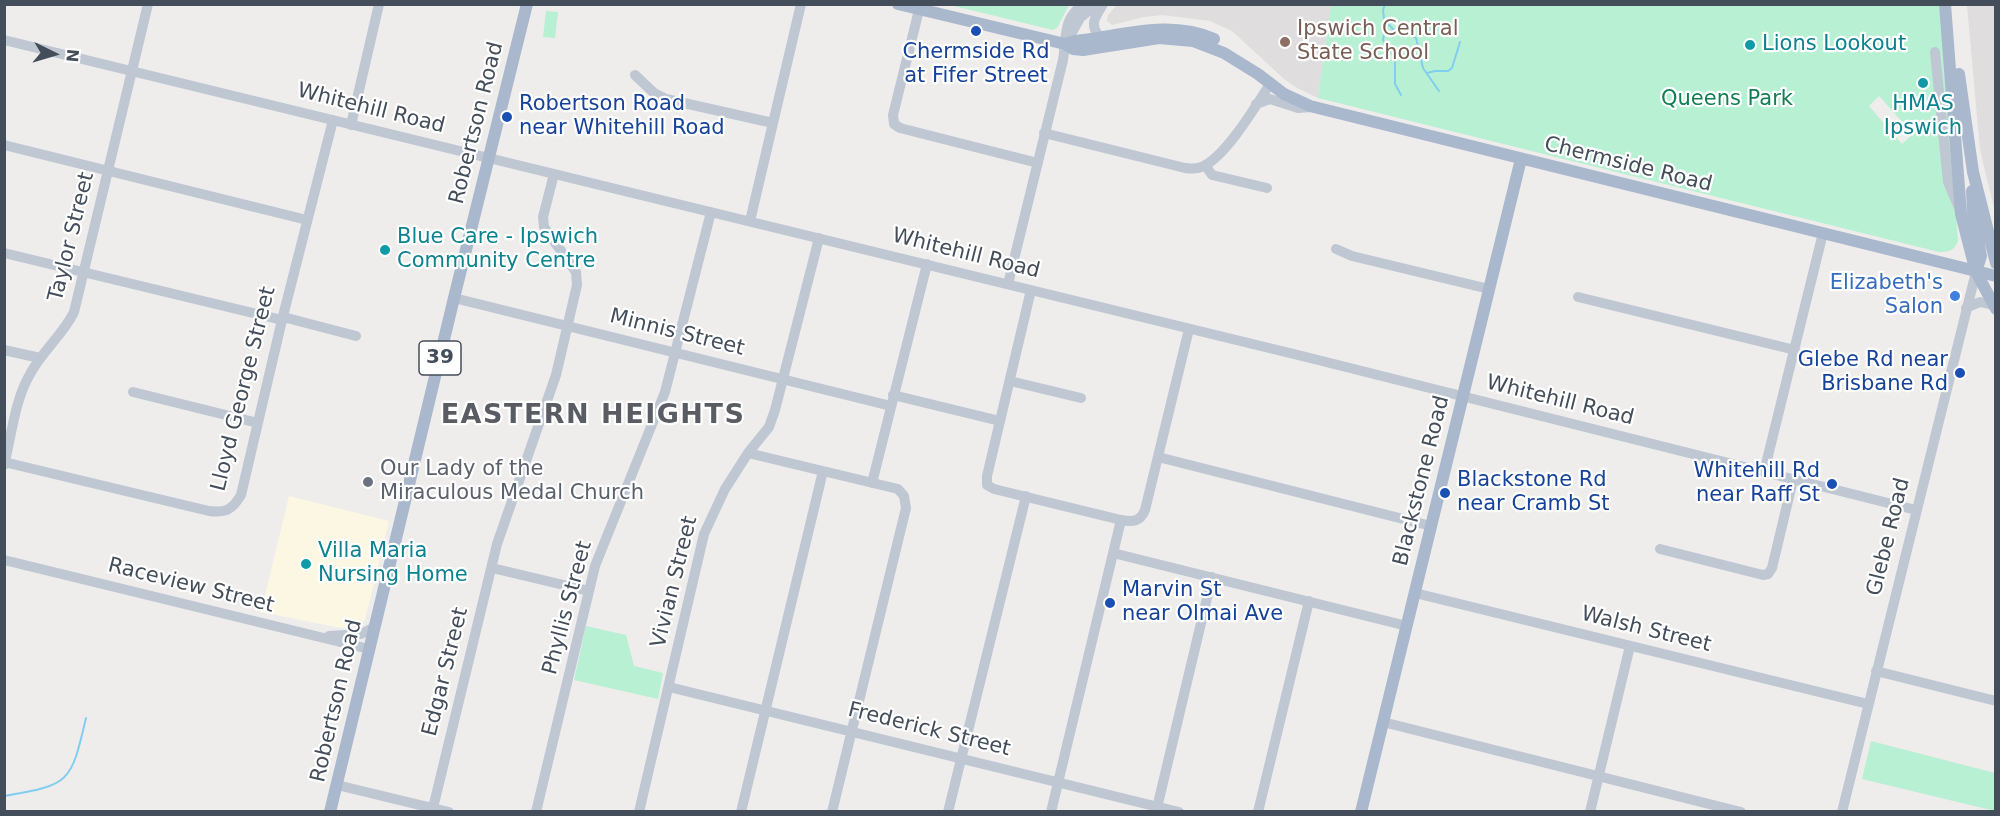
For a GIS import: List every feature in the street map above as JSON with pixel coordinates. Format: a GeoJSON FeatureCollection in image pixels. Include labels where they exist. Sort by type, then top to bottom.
{"type":"FeatureCollection","features":[{"type":"Feature","properties":{"kind":"main road","name":"Robertson Road"},"geometry":{"type":"LineString","coordinates":[[330,812],[527,4]]}},
{"type":"Feature","properties":{"kind":"main road","name":"Chermside Road"},"geometry":{"type":"LineString","coordinates":[[898,4],[1065,44],[1073,49],[1083,50],[1159,38],[1186,39],[1218,50],[1258,74]]}},
{"type":"Feature","properties":{"kind":"main road"},"geometry":{"type":"LineString","coordinates":[[1946,4],[1961,214],[1976,272],[1994,307]]}},
{"type":"Feature","properties":{"kind":"main road"},"geometry":{"type":"LineString","coordinates":[[1953,4],[1962,95],[1974,171],[1995,263]]}},
{"type":"Feature","properties":{"kind":"main road","name":"Chermside Road"},"geometry":{"type":"LineString","coordinates":[[1065,44],[1156,29],[1190,31],[1209,37],[1229,48],[1270,84],[1290,98],[1313,107],[1995,276]]}},
{"type":"Feature","properties":{"kind":"main road","name":"Blackstone Road"},"geometry":{"type":"LineString","coordinates":[[1361,812],[1521,159]]}},
{"type":"Feature","properties":{"kind":"main road"},"geometry":{"type":"LineString","coordinates":[[1974,171],[1972,207],[1981,256],[1976,272]]}},
{"type":"Feature","properties":{"kind":"main road"},"geometry":{"type":"LineString","coordinates":[[1945,264],[1962,254],[1966,236]]}},
{"type":"Feature","properties":{"kind":"street","name":"Taylor Street"},"geometry":{"type":"LineString","coordinates":[[5,463],[28,377],[40,358],[68,325],[74,312],[148,4]]}},
{"type":"Feature","properties":{"kind":"street"},"geometry":{"type":"LineString","coordinates":[[351,125],[379,4]]}},
{"type":"Feature","properties":{"kind":"street"},"geometry":{"type":"LineString","coordinates":[[750,221],[801,4]]}},
{"type":"Feature","properties":{"kind":"street"},"geometry":{"type":"LineString","coordinates":[[1008,284],[1038,163],[1065,44],[1065,34],[1075,11],[1083,4]]}},
{"type":"Feature","properties":{"kind":"street"},"geometry":{"type":"LineString","coordinates":[[1065,44],[1080,18],[1097,4]]}},
{"type":"Feature","properties":{"kind":"street"},"geometry":{"type":"LineString","coordinates":[[1103,4],[1095,17],[1094,27],[1098,35],[1104,38]]}},
{"type":"Feature","properties":{"kind":"street"},"geometry":{"type":"LineString","coordinates":[[919,10],[893,115],[894,124],[900,128],[1038,163]]}},
{"type":"Feature","properties":{"kind":"street","name":"Whitehill Road"},"geometry":{"type":"LineString","coordinates":[[4,40],[927,264],[1916,510]]}},
{"type":"Feature","properties":{"kind":"street"},"geometry":{"type":"LineString","coordinates":[[1949,41],[1943,50],[1935,54],[1948,182],[1961,214]]}},
{"type":"Feature","properties":{"kind":"street"},"geometry":{"type":"LineString","coordinates":[[635,75],[654,93],[666,99],[773,123]]}},
{"type":"Feature","properties":{"kind":"street"},"geometry":{"type":"LineString","coordinates":[[1044,134],[1185,168],[1196,168],[1205,165],[1232,140],[1270,84]]}},
{"type":"Feature","properties":{"kind":"street"},"geometry":{"type":"LineString","coordinates":[[1256,104],[1271,99],[1298,108],[1313,107]]}},
{"type":"Feature","properties":{"kind":"street","name":"Lloyd George Street"},"geometry":{"type":"LineString","coordinates":[[5,463],[209,511],[224,513],[234,508],[241,495],[282,320],[333,120]]}},
{"type":"Feature","properties":{"kind":"street"},"geometry":{"type":"LineString","coordinates":[[4,145],[307,220]]}},
{"type":"Feature","properties":{"kind":"street"},"geometry":{"type":"LineString","coordinates":[[1205,165],[1212,175],[1268,188]]}},
{"type":"Feature","properties":{"kind":"street","name":"Edgar Street"},"geometry":{"type":"LineString","coordinates":[[434,808],[497,544],[556,375],[577,285],[576,272],[544,226],[543,217],[554,174]]}},
{"type":"Feature","properties":{"kind":"street","name":"Phyllis Street"},"geometry":{"type":"LineString","coordinates":[[536,812],[596,566],[665,392],[711,212]]}},
{"type":"Feature","properties":{"kind":"street"},"geometry":{"type":"LineString","coordinates":[[1764,472],[1823,233]]}},
{"type":"Feature","properties":{"kind":"street","name":"Vivian Street"},"geometry":{"type":"LineString","coordinates":[[639,812],[705,534],[725,489],[748,453],[769,427],[819,238]]}},
{"type":"Feature","properties":{"kind":"street"},"geometry":{"type":"LineString","coordinates":[[1336,249],[1352,256],[1489,289]]}},
{"type":"Feature","properties":{"kind":"street"},"geometry":{"type":"LineString","coordinates":[[4,253],[356,336]]}},
{"type":"Feature","properties":{"kind":"street"},"geometry":{"type":"LineString","coordinates":[[872,483],[927,264]]}},
{"type":"Feature","properties":{"kind":"street","name":"Glebe Road"},"geometry":{"type":"LineString","coordinates":[[1842,812],[1976,272]]}},
{"type":"Feature","properties":{"kind":"street"},"geometry":{"type":"LineString","coordinates":[[1031,290],[987,476],[987,484],[994,489],[1132,522],[1143,515],[1189,329]]}},
{"type":"Feature","properties":{"kind":"street"},"geometry":{"type":"LineString","coordinates":[[1578,297],[1795,350]]}},
{"type":"Feature","properties":{"kind":"street","name":"Minnis Street"},"geometry":{"type":"LineString","coordinates":[[454,298],[783,379],[1000,421]]}},
{"type":"Feature","properties":{"kind":"street"},"geometry":{"type":"LineString","coordinates":[[1966,308],[1980,302],[1994,307]]}},
{"type":"Feature","properties":{"kind":"street"},"geometry":{"type":"LineString","coordinates":[[4,350],[40,358]]}},
{"type":"Feature","properties":{"kind":"street"},"geometry":{"type":"LineString","coordinates":[[1010,381],[1081,398]]}},
{"type":"Feature","properties":{"kind":"street"},"geometry":{"type":"LineString","coordinates":[[133,392],[258,423]]}},
{"type":"Feature","properties":{"kind":"street"},"geometry":{"type":"LineString","coordinates":[[748,453],[898,489],[904,496],[906,508],[832,812]]}},
{"type":"Feature","properties":{"kind":"street"},"geometry":{"type":"LineString","coordinates":[[1158,457],[1431,526]]}},
{"type":"Feature","properties":{"kind":"street"},"geometry":{"type":"LineString","coordinates":[[741,812],[823,471]]}},
{"type":"Feature","properties":{"kind":"street"},"geometry":{"type":"LineString","coordinates":[[1660,549],[1763,575],[1768,574],[1772,568],[1793,480]]}},
{"type":"Feature","properties":{"kind":"street"},"geometry":{"type":"LineString","coordinates":[[948,812],[1026,496]]}},
{"type":"Feature","properties":{"kind":"street"},"geometry":{"type":"LineString","coordinates":[[1051,812],[1121,520]]}},
{"type":"Feature","properties":{"kind":"street"},"geometry":{"type":"LineString","coordinates":[[1113,553],[1407,626]]}},
{"type":"Feature","properties":{"kind":"street","name":"Raceview Street"},"geometry":{"type":"LineString","coordinates":[[4,560],[369,649]]}},
{"type":"Feature","properties":{"kind":"street"},"geometry":{"type":"LineString","coordinates":[[492,568],[589,591]]}},
{"type":"Feature","properties":{"kind":"street"},"geometry":{"type":"LineString","coordinates":[[1156,809],[1212,577]]}},
{"type":"Feature","properties":{"kind":"street","name":"Walsh Street"},"geometry":{"type":"LineString","coordinates":[[1415,593],[1868,704]]}},
{"type":"Feature","properties":{"kind":"street"},"geometry":{"type":"LineString","coordinates":[[1258,812],[1309,601]]}},
{"type":"Feature","properties":{"kind":"street"},"geometry":{"type":"LineString","coordinates":[[320,637],[361,634],[375,627]]}},
{"type":"Feature","properties":{"kind":"street"},"geometry":{"type":"LineString","coordinates":[[1590,812],[1630,646]]}},
{"type":"Feature","properties":{"kind":"street"},"geometry":{"type":"LineString","coordinates":[[1876,671],[1995,701]]}},
{"type":"Feature","properties":{"kind":"street","name":"Frederick Street"},"geometry":{"type":"LineString","coordinates":[[669,687],[1058,782],[1156,809],[1179,812]]}},
{"type":"Feature","properties":{"kind":"street"},"geometry":{"type":"LineString","coordinates":[[1383,723],[1741,812]]}},
{"type":"Feature","properties":{"kind":"street"},"geometry":{"type":"LineString","coordinates":[[337,785],[449,812]]}},
{"type":"Feature","properties":{"kind":"shaded area","name":"Ipswich Central State School"},"geometry":{"type":"Polygon","coordinates":[[[1117,5],[1331,5],[1318,98],[1284,79],[1232,31],[1210,21],[1163,15],[1112,25],[1107,21],[1108,15],[1117,5]]]}},
{"type":"Feature","properties":{"kind":"shaded area"},"geometry":{"type":"Polygon","coordinates":[[[1967,5],[1995,5],[1995,212],[1980,150],[1967,5]]]}},
{"type":"Feature","properties":{"kind":"shaded area"},"geometry":{"type":"Polygon","coordinates":[[[289,496],[389,521],[365,620],[357,626],[340,628],[261,612],[289,496]]]}},
{"type":"Feature","properties":{"kind":"green space"},"geometry":{"type":"Polygon","coordinates":[[[950,5],[1069,5],[1057,28],[1053,30],[950,5]]]}},
{"type":"Feature","properties":{"kind":"green space","name":"Queens Park"},"geometry":{"type":"Polygon","coordinates":[[[1331,5],[1940,5],[1958,241],[1950,250],[1939,252],[1318,98],[1331,5]],[[1879,96],[1869,106],[1902,144],[1913,134],[1879,96]]]}},
{"type":"Feature","properties":{"kind":"green space"},"geometry":{"type":"Polygon","coordinates":[[[546,11],[558,12],[555,38],[543,37],[546,11]]]}},
{"type":"Feature","properties":{"kind":"green space"},"geometry":{"type":"Polygon","coordinates":[[[586,626],[626,635],[634,666],[663,673],[658,699],[574,680],[586,626]]]}},
{"type":"Feature","properties":{"kind":"green space"},"geometry":{"type":"Polygon","coordinates":[[[1871,741],[1995,773],[1995,811],[1862,779],[1871,741]]]}},
{"type":"Feature","properties":{"kind":"waterway"},"geometry":{"type":"LineString","coordinates":[[1385,4],[1383,40],[1395,59],[1395,84],[1401,95]]}},
{"type":"Feature","properties":{"kind":"waterway"},"geometry":{"type":"LineString","coordinates":[[1385,21],[1397,33],[1407,33],[1416,38],[1423,68],[1439,91]]}},
{"type":"Feature","properties":{"kind":"waterway"},"geometry":{"type":"LineString","coordinates":[[1427,73],[1448,71],[1452,68],[1460,42]]}},
{"type":"Feature","properties":{"kind":"waterway"},"geometry":{"type":"LineString","coordinates":[[4,796],[43,788],[64,777],[76,756],[86,718]]}},
{"type":"Feature","properties":{"kind":"place","name":"Chermside Rd at Fifer Street"},"geometry":{"type":"Point","coordinates":[976,31]}},
{"type":"Feature","properties":{"kind":"place","name":"Ipswich Central State School"},"geometry":{"type":"Point","coordinates":[1285,42]}},
{"type":"Feature","properties":{"kind":"place","name":"Lions Lookout"},"geometry":{"type":"Point","coordinates":[1750,45]}},
{"type":"Feature","properties":{"kind":"place","name":"HMAS Ipswich"},"geometry":{"type":"Point","coordinates":[1923,83]}},
{"type":"Feature","properties":{"kind":"place","name":"Robertson Road near Whitehill Road"},"geometry":{"type":"Point","coordinates":[507,117]}},
{"type":"Feature","properties":{"kind":"place","name":"Blue Care - Ipswich Community Centre"},"geometry":{"type":"Point","coordinates":[385,250]}},
{"type":"Feature","properties":{"kind":"place","name":"Elizabeth's Salon"},"geometry":{"type":"Point","coordinates":[1955,296]}},
{"type":"Feature","properties":{"kind":"place","name":"Glebe Rd near Brisbane Rd"},"geometry":{"type":"Point","coordinates":[1960,373]}},
{"type":"Feature","properties":{"kind":"place","name":"Our Lady of the Miraculous Medal Church"},"geometry":{"type":"Point","coordinates":[368,482]}},
{"type":"Feature","properties":{"kind":"place","name":"Whitehill Rd near Raff St"},"geometry":{"type":"Point","coordinates":[1832,484]}},
{"type":"Feature","properties":{"kind":"place","name":"Blackstone Rd near Cramb St"},"geometry":{"type":"Point","coordinates":[1445,493]}},
{"type":"Feature","properties":{"kind":"place","name":"Villa Maria Nursing Home"},"geometry":{"type":"Point","coordinates":[306,564]}},
{"type":"Feature","properties":{"kind":"place","name":"Marvin St near Olmai Ave"},"geometry":{"type":"Point","coordinates":[1110,603]}},
{"type":"Feature","properties":{"kind":"district","name":"EASTERN HEIGHTS"},"geometry":{"type":"Point","coordinates":[593,416]}}]}
